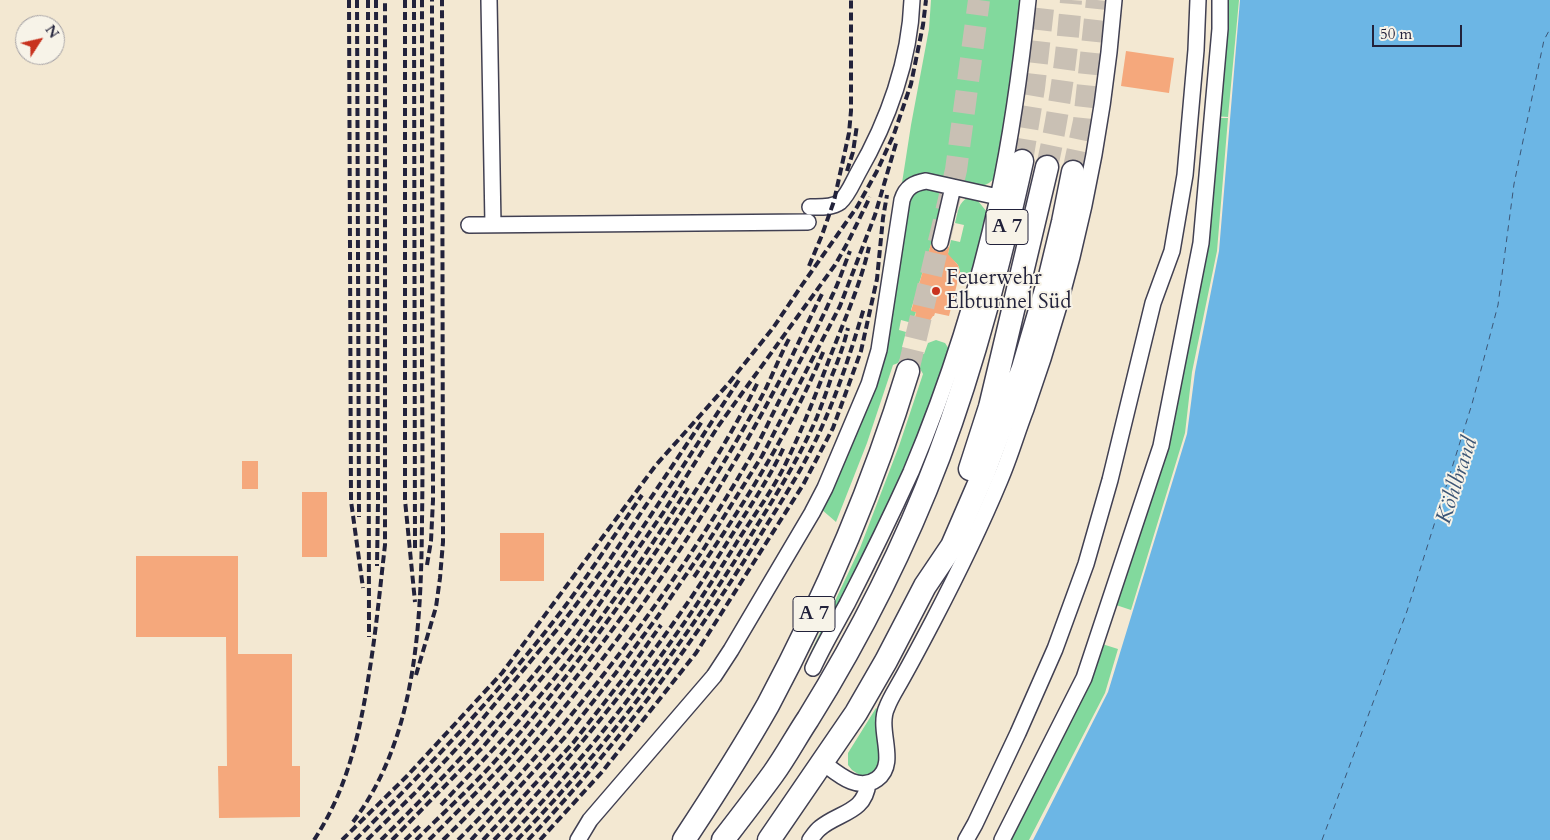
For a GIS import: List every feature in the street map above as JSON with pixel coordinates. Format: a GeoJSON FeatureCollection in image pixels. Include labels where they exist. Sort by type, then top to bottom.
{"type":"FeatureCollection","features":[{"type":"Feature","properties":{"kind":"highway","name":"A 7"},"geometry":{"type":"LineString","coordinates":[[723,840],[774,772],[825,692],[854,641],[922,499],[940,456],[970,362],[990,293],[1022,160]]}},
{"type":"Feature","properties":{"kind":"highway","name":"A 7"},"geometry":{"type":"LineString","coordinates":[[925,586],[941,538],[969,472],[990,408],[1047,167]]}},
{"type":"Feature","properties":{"kind":"highway","name":"A 7"},"geometry":{"type":"LineString","coordinates":[[769,840],[856,713],[886,661],[925,586],[952,546],[984,472],[1023,368],[1050,276],[1073,172]]}},
{"type":"Feature","properties":{"kind":"highway","name":"A 7"},"geometry":{"type":"LineString","coordinates":[[684,840],[767,706],[816,610],[863,501],[883,448],[908,371]]}},
{"type":"Feature","properties":{"kind":"lane"},"geometry":{"type":"LineString","coordinates":[[489,0],[492,225]]}},
{"type":"Feature","properties":{"kind":"lane"},"geometry":{"type":"LineString","coordinates":[[469,225],[809,214],[840,202],[847,194],[869,153],[888,110],[904,59],[912,23],[912,0]]}},
{"type":"Feature","properties":{"kind":"lane"},"geometry":{"type":"LineString","coordinates":[[812,668],[859,580],[910,472],[946,380],[978,280],[998,197],[1020,71],[1028,0]]}},
{"type":"Feature","properties":{"kind":"lane"},"geometry":{"type":"LineString","coordinates":[[822,762],[846,780],[858,783],[874,781],[883,774],[888,762],[883,729],[886,708],[970,548],[1001,478],[1049,341],[1072,261],[1088,187],[1106,74],[1114,0]]}},
{"type":"Feature","properties":{"kind":"lane"},"geometry":{"type":"LineString","coordinates":[[966,840],[976,824],[1055,649],[1086,564],[1110,480],[1153,303],[1172,251],[1185,175],[1196,50],[1198,0]]}},
{"type":"Feature","properties":{"kind":"lane"},"geometry":{"type":"LineString","coordinates":[[1002,840],[1084,678],[1161,446],[1201,244],[1220,29],[1220,0]]}},
{"type":"Feature","properties":{"kind":"lane"},"geometry":{"type":"LineString","coordinates":[[578,838],[596,814],[714,676],[812,513],[825,488],[872,375],[879,350],[898,222],[904,194],[907,189],[918,182],[926,181],[998,197]]}},
{"type":"Feature","properties":{"kind":"lane"},"geometry":{"type":"LineString","coordinates":[[940,243],[953,187]]}},
{"type":"Feature","properties":{"kind":"lane"},"geometry":{"type":"LineString","coordinates":[[810,840],[820,828],[853,810],[866,793],[868,783]]}},
{"type":"Feature","properties":{"kind":"green space"},"geometry":{"type":"Polygon","coordinates":[[[931,0],[1021,0],[1010,96],[996,177],[981,187],[912,178],[902,183],[929,29],[931,0]]]}},
{"type":"Feature","properties":{"kind":"green space"},"geometry":{"type":"Polygon","coordinates":[[[1221,0],[1239,0],[1228,117],[1213,116],[1221,0]]]}},
{"type":"Feature","properties":{"kind":"green space"},"geometry":{"type":"Polygon","coordinates":[[[1214,118],[1228,118],[1217,251],[1192,372],[1185,433],[1131,610],[1113,604],[1164,447],[1214,118]]]}},
{"type":"Feature","properties":{"kind":"green space"},"geometry":{"type":"Polygon","coordinates":[[[921,188],[938,191],[942,200],[911,310],[916,312],[912,323],[901,320],[899,330],[906,332],[902,347],[905,349],[902,360],[900,359],[898,363],[893,365],[867,443],[836,522],[821,509],[849,446],[907,203],[912,193],[921,188]]]}},
{"type":"Feature","properties":{"kind":"green space"},"geometry":{"type":"Polygon","coordinates":[[[969,197],[978,201],[987,212],[987,219],[971,277],[960,272],[956,263],[947,258],[951,240],[960,242],[964,225],[955,223],[961,205],[969,197]]]}},
{"type":"Feature","properties":{"kind":"green space"},"geometry":{"type":"Polygon","coordinates":[[[936,340],[945,343],[949,349],[949,354],[915,446],[870,546],[813,658],[809,656],[860,548],[899,446],[923,374],[918,365],[922,354],[924,354],[928,343],[936,340]]]}},
{"type":"Feature","properties":{"kind":"green space"},"geometry":{"type":"Polygon","coordinates":[[[1099,643],[1118,649],[1105,693],[1029,840],[1006,840],[1099,643]]]}},
{"type":"Feature","properties":{"kind":"green space"},"geometry":{"type":"Polygon","coordinates":[[[876,708],[879,710],[876,726],[879,751],[878,766],[874,772],[857,776],[858,774],[848,765],[848,753],[876,708]]]}},
{"type":"Feature","properties":{"kind":"water","name":"Köhlbrand"},"geometry":{"type":"Polygon","coordinates":[[[1240,0],[1550,0],[1550,840],[1033,840],[1108,692],[1187,434],[1195,372],[1219,251],[1240,0]]]}},
{"type":"Feature","properties":{"kind":"building"},"geometry":{"type":"Polygon","coordinates":[[[1126,51],[1174,58],[1169,93],[1121,86],[1126,51]]]}},
{"type":"Feature","properties":{"kind":"building","name":"Feuerwehr Elbtunnel Süd"},"geometry":{"type":"Polygon","coordinates":[[[931,244],[933,249],[938,252],[946,250],[950,245],[948,254],[958,265],[960,272],[949,316],[935,313],[929,322],[926,323],[918,321],[915,317],[916,312],[911,311],[931,244]]]}},
{"type":"Feature","properties":{"kind":"building"},"geometry":{"type":"Polygon","coordinates":[[[242,461],[258,461],[258,489],[242,489],[242,461]]]}},
{"type":"Feature","properties":{"kind":"building"},"geometry":{"type":"Polygon","coordinates":[[[302,492],[327,492],[327,557],[302,557],[302,492]]]}},
{"type":"Feature","properties":{"kind":"building"},"geometry":{"type":"Polygon","coordinates":[[[500,533],[544,533],[544,581],[500,581],[500,533]]]}},
{"type":"Feature","properties":{"kind":"building"},"geometry":{"type":"Polygon","coordinates":[[[136,556],[238,556],[238,654],[292,654],[292,766],[300,766],[300,817],[219,818],[218,766],[227,766],[226,637],[136,637],[136,556]]]}},
{"type":"Feature","properties":{"kind":"ferry route"},"geometry":{"type":"LineString","coordinates":[[1322,840],[1407,611],[1472,404],[1498,305],[1514,184],[1544,40],[1550,29]]}},
{"type":"Feature","properties":{"kind":"tunnel"},"geometry":{"type":"LineString","coordinates":[[908,371],[956,170],[979,0]]}},
{"type":"Feature","properties":{"kind":"tunnel"},"geometry":{"type":"LineString","coordinates":[[1022,161],[1034,88],[1044,0]]}},
{"type":"Feature","properties":{"kind":"tunnel"},"geometry":{"type":"LineString","coordinates":[[1047,167],[1062,84],[1071,0]]}},
{"type":"Feature","properties":{"kind":"tunnel"},"geometry":{"type":"LineString","coordinates":[[1073,172],[1084,121],[1097,0]]}},
{"type":"Feature","properties":{"kind":"railway"},"geometry":{"type":"LineString","coordinates":[[349,0],[351,501],[363,588]]}},
{"type":"Feature","properties":{"kind":"railway"},"geometry":{"type":"LineString","coordinates":[[357,0],[359,517]]}},
{"type":"Feature","properties":{"kind":"railway"},"geometry":{"type":"LineString","coordinates":[[368,0],[369,637]]}},
{"type":"Feature","properties":{"kind":"railway"},"geometry":{"type":"LineString","coordinates":[[376,0],[377,566]]}},
{"type":"Feature","properties":{"kind":"railway"},"geometry":{"type":"LineString","coordinates":[[314,840],[344,781],[356,739],[376,626],[385,545],[385,0]]}},
{"type":"Feature","properties":{"kind":"railway"},"geometry":{"type":"LineString","coordinates":[[405,0],[405,500],[415,602]]}},
{"type":"Feature","properties":{"kind":"railway"},"geometry":{"type":"LineString","coordinates":[[414,0],[415,549]]}},
{"type":"Feature","properties":{"kind":"railway"},"geometry":{"type":"LineString","coordinates":[[353,822],[374,789],[391,753],[403,716],[417,639],[420,599],[422,499],[422,0]]}},
{"type":"Feature","properties":{"kind":"railway"},"geometry":{"type":"LineString","coordinates":[[427,565],[431,541],[433,500],[432,0]]}},
{"type":"Feature","properties":{"kind":"railway"},"geometry":{"type":"LineString","coordinates":[[416,675],[436,607],[443,542],[442,0]]}},
{"type":"Feature","properties":{"kind":"railway"},"geometry":{"type":"LineString","coordinates":[[809,266],[834,201],[849,133],[851,111],[851,0]]}},
{"type":"Feature","properties":{"kind":"railway"},"geometry":{"type":"LineString","coordinates":[[342,840],[407,776],[502,673],[656,465],[729,383],[773,328],[857,207],[877,171],[894,134],[911,84],[926,0]]}},
{"type":"Feature","properties":{"kind":"railway"},"geometry":{"type":"LineString","coordinates":[[847,171],[853,152],[857,125]]}},
{"type":"Feature","properties":{"kind":"railway"},"geometry":{"type":"LineString","coordinates":[[471,840],[566,736],[615,674],[703,550],[762,456],[840,306],[875,215],[897,140]]}},
{"type":"Feature","properties":{"kind":"railway"},"geometry":{"type":"LineString","coordinates":[[540,840],[602,772],[696,653],[803,485],[833,428],[861,351],[877,279],[887,195]]}},
{"type":"Feature","properties":{"kind":"railway"},"geometry":{"type":"LineString","coordinates":[[392,840],[482,748],[575,639],[663,513],[719,425],[835,265],[870,197]]}},
{"type":"Feature","properties":{"kind":"railway"},"geometry":{"type":"LineString","coordinates":[[506,840],[570,771],[658,660],[712,582],[772,488],[783,469],[810,408],[853,298],[869,247]]}},
{"type":"Feature","properties":{"kind":"railway"},"geometry":{"type":"LineString","coordinates":[[458,840],[500,796],[581,703],[655,606],[689,555],[754,451],[822,318],[850,251]]}},
{"type":"Feature","properties":{"kind":"railway"},"geometry":{"type":"LineString","coordinates":[[443,840],[538,739],[583,684],[666,571],[740,452],[781,379],[823,292]]}},
{"type":"Feature","properties":{"kind":"railway"},"geometry":{"type":"LineString","coordinates":[[528,840],[589,772],[647,701],[701,627],[751,550],[790,487],[816,439],[841,380],[864,308]]}},
{"type":"Feature","properties":{"kind":"railway"},"geometry":{"type":"LineString","coordinates":[[517,840],[550,805],[613,731],[672,653],[727,573],[779,490],[803,447],[821,407],[848,328]]}},
{"type":"Feature","properties":{"kind":"railway"},"geometry":{"type":"LineString","coordinates":[[429,840],[518,748],[593,656],[618,622],[668,551],[714,479],[762,397],[790,337]]}},
{"type":"Feature","properties":{"kind":"railway"},"geometry":{"type":"LineString","coordinates":[[694,577],[765,467],[797,409],[824,350]]}},
{"type":"Feature","properties":{"kind":"railway"},"geometry":{"type":"LineString","coordinates":[[381,840],[477,740],[567,633],[634,540],[739,380]]}},
{"type":"Feature","properties":{"kind":"railway"},"geometry":{"type":"LineString","coordinates":[[416,840],[496,760],[583,655],[642,572],[687,504],[724,444],[758,382]]}},
{"type":"Feature","properties":{"kind":"railway"},"geometry":{"type":"LineString","coordinates":[[367,840],[418,790],[469,735],[560,626],[606,565],[703,420]]}},
{"type":"Feature","properties":{"kind":"railway"},"geometry":{"type":"LineString","coordinates":[[494,840],[559,769],[649,657],[704,578],[759,493],[784,447]]}},
{"type":"Feature","properties":{"kind":"railway"},"geometry":{"type":"LineString","coordinates":[[441,805],[511,730],[575,653],[633,572],[688,488]]}},
{"type":"Feature","properties":{"kind":"railway"},"geometry":{"type":"LineString","coordinates":[[355,840],[458,734],[507,679],[576,591],[642,495]]}},
{"type":"Feature","properties":{"kind":"railway"},"geometry":{"type":"LineString","coordinates":[[483,840],[573,743],[622,680],[661,625]]}},
{"type":"Feature","properties":{"kind":"railway"},"geometry":{"type":"LineString","coordinates":[[405,840],[420,826]]}},
{"type":"Feature","properties":{"kind":"place","name":"Feuerwehr Elbtunnel Süd"},"geometry":{"type":"Point","coordinates":[936,291]}}]}
